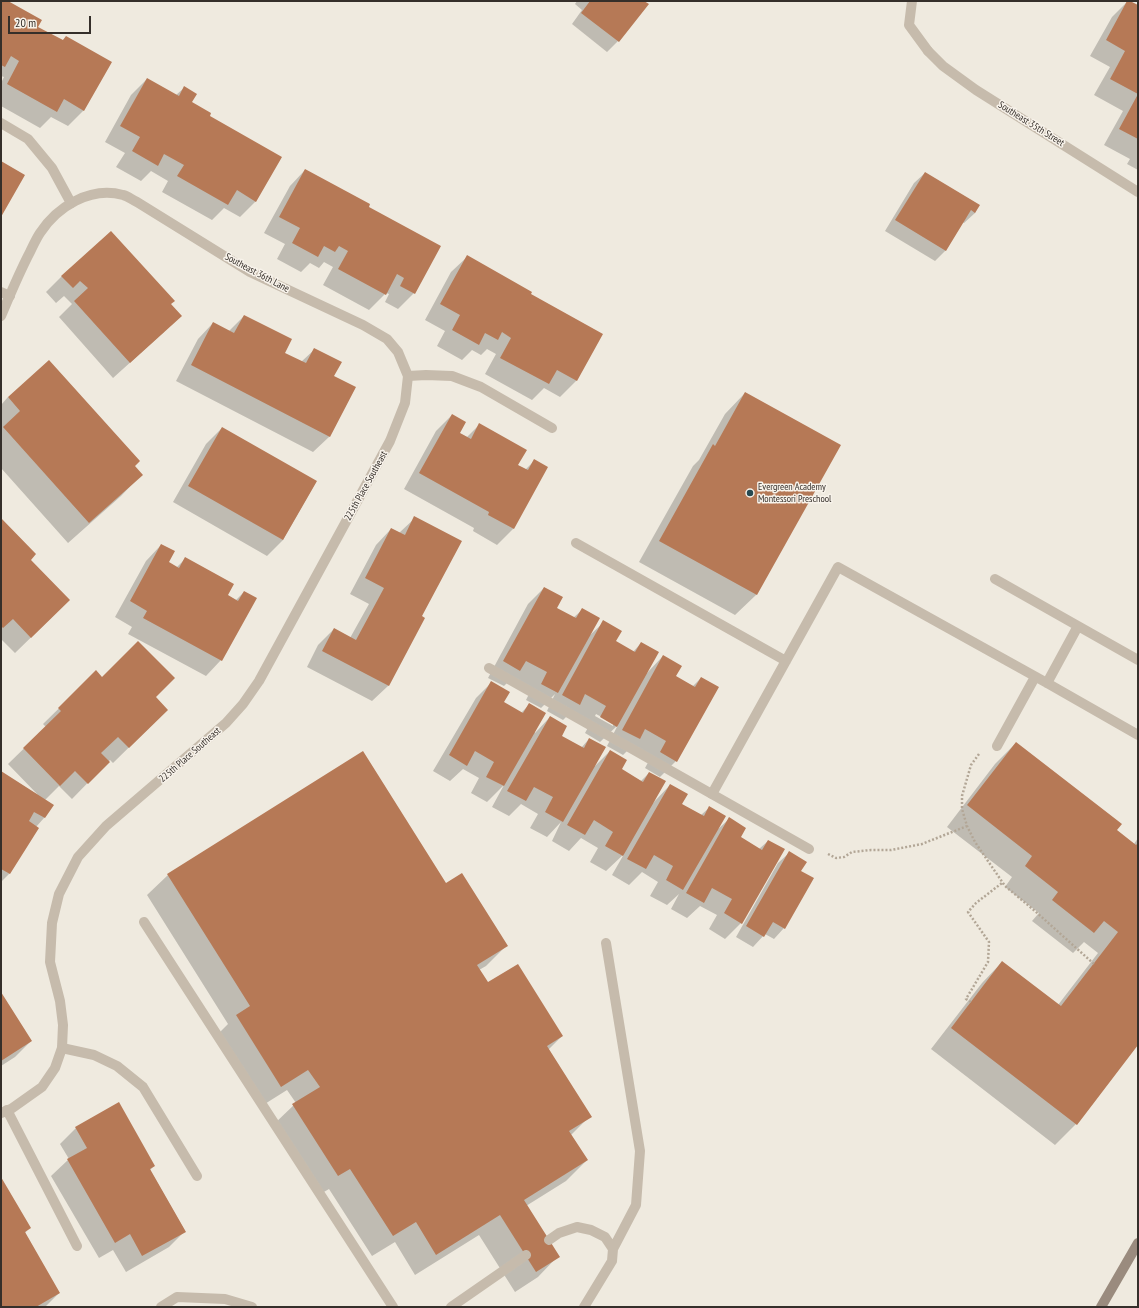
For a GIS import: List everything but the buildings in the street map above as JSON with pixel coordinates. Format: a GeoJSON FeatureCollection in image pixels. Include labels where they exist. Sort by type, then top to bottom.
{"type":"FeatureCollection","features":[{"type":"Feature","properties":{"kind":"main road"},"geometry":{"type":"LineString","coordinates":[[1101,1307],[1138,1243]]}},
{"type":"Feature","properties":{"kind":"street","name":"Southeast 35th Street"},"geometry":{"type":"LineString","coordinates":[[912,1],[909,26],[928,51],[943,66],[976,90],[1138,192]]}},
{"type":"Feature","properties":{"kind":"street"},"geometry":{"type":"LineString","coordinates":[[1,123],[28,139],[52,168],[71,203]]}},
{"type":"Feature","properties":{"kind":"street","name":"Southeast 36th Lane"},"geometry":{"type":"LineString","coordinates":[[1,316],[6,294],[40,233],[57,213],[71,203],[90,195],[107,193],[124,195],[250,272],[362,324],[387,339],[398,352],[408,376]]}},
{"type":"Feature","properties":{"kind":"street"},"geometry":{"type":"LineString","coordinates":[[408,376],[452,376],[481,388],[552,428]]}},
{"type":"Feature","properties":{"kind":"street","name":"225th Place Southeast"},"geometry":{"type":"LineString","coordinates":[[4,1112],[42,1087],[55,1068],[62,1048],[63,1025],[60,1001],[50,962],[52,923],[59,894],[78,857],[106,826],[226,723],[243,704],[259,681],[390,441],[405,403],[408,376]]}},
{"type":"Feature","properties":{"kind":"street"},"geometry":{"type":"LineString","coordinates":[[576,543],[786,661]]}},
{"type":"Feature","properties":{"kind":"street"},"geometry":{"type":"LineString","coordinates":[[712,794],[838,567],[1138,735]]}},
{"type":"Feature","properties":{"kind":"street"},"geometry":{"type":"LineString","coordinates":[[995,580],[1138,660]]}},
{"type":"Feature","properties":{"kind":"street"},"geometry":{"type":"LineString","coordinates":[[1047,683],[1078,626]]}},
{"type":"Feature","properties":{"kind":"street"},"geometry":{"type":"LineString","coordinates":[[489,668],[809,849]]}},
{"type":"Feature","properties":{"kind":"street"},"geometry":{"type":"LineString","coordinates":[[997,746],[1035,677]]}},
{"type":"Feature","properties":{"kind":"street"},"geometry":{"type":"LineString","coordinates":[[144,922],[393,1307]]}},
{"type":"Feature","properties":{"kind":"street"},"geometry":{"type":"LineString","coordinates":[[584,1307],[612,1261],[613,1248],[636,1205],[640,1152],[606,943]]}},
{"type":"Feature","properties":{"kind":"street"},"geometry":{"type":"LineString","coordinates":[[62,1048],[94,1055],[117,1066],[143,1087],[197,1176]]}},
{"type":"Feature","properties":{"kind":"street"},"geometry":{"type":"LineString","coordinates":[[4,1112],[77,1246]]}},
{"type":"Feature","properties":{"kind":"street"},"geometry":{"type":"LineString","coordinates":[[549,1240],[559,1233],[577,1226],[592,1230],[605,1237],[613,1248]]}},
{"type":"Feature","properties":{"kind":"street"},"geometry":{"type":"LineString","coordinates":[[451,1307],[526,1255]]}},
{"type":"Feature","properties":{"kind":"street"},"geometry":{"type":"LineString","coordinates":[[161,1307],[177,1298],[225,1299],[239,1305],[252,1307]]}},
{"type":"Feature","properties":{"kind":"path"},"geometry":{"type":"LineString","coordinates":[[997,746],[980,752],[971,765],[962,796],[962,809],[967,826],[975,842],[1002,883],[1094,964]]}},
{"type":"Feature","properties":{"kind":"path"},"geometry":{"type":"LineString","coordinates":[[809,849],[820,850],[836,858],[844,857],[852,852],[891,850],[922,844],[967,826]]}},
{"type":"Feature","properties":{"kind":"path"},"geometry":{"type":"LineString","coordinates":[[971,1002],[966,999],[988,962],[989,942],[968,912],[976,903],[1002,883]]}},
{"type":"Feature","properties":{"kind":"place","name":"Evergreen Academy Montessori Preschool"},"geometry":{"type":"Point","coordinates":[750,493]}}]}
